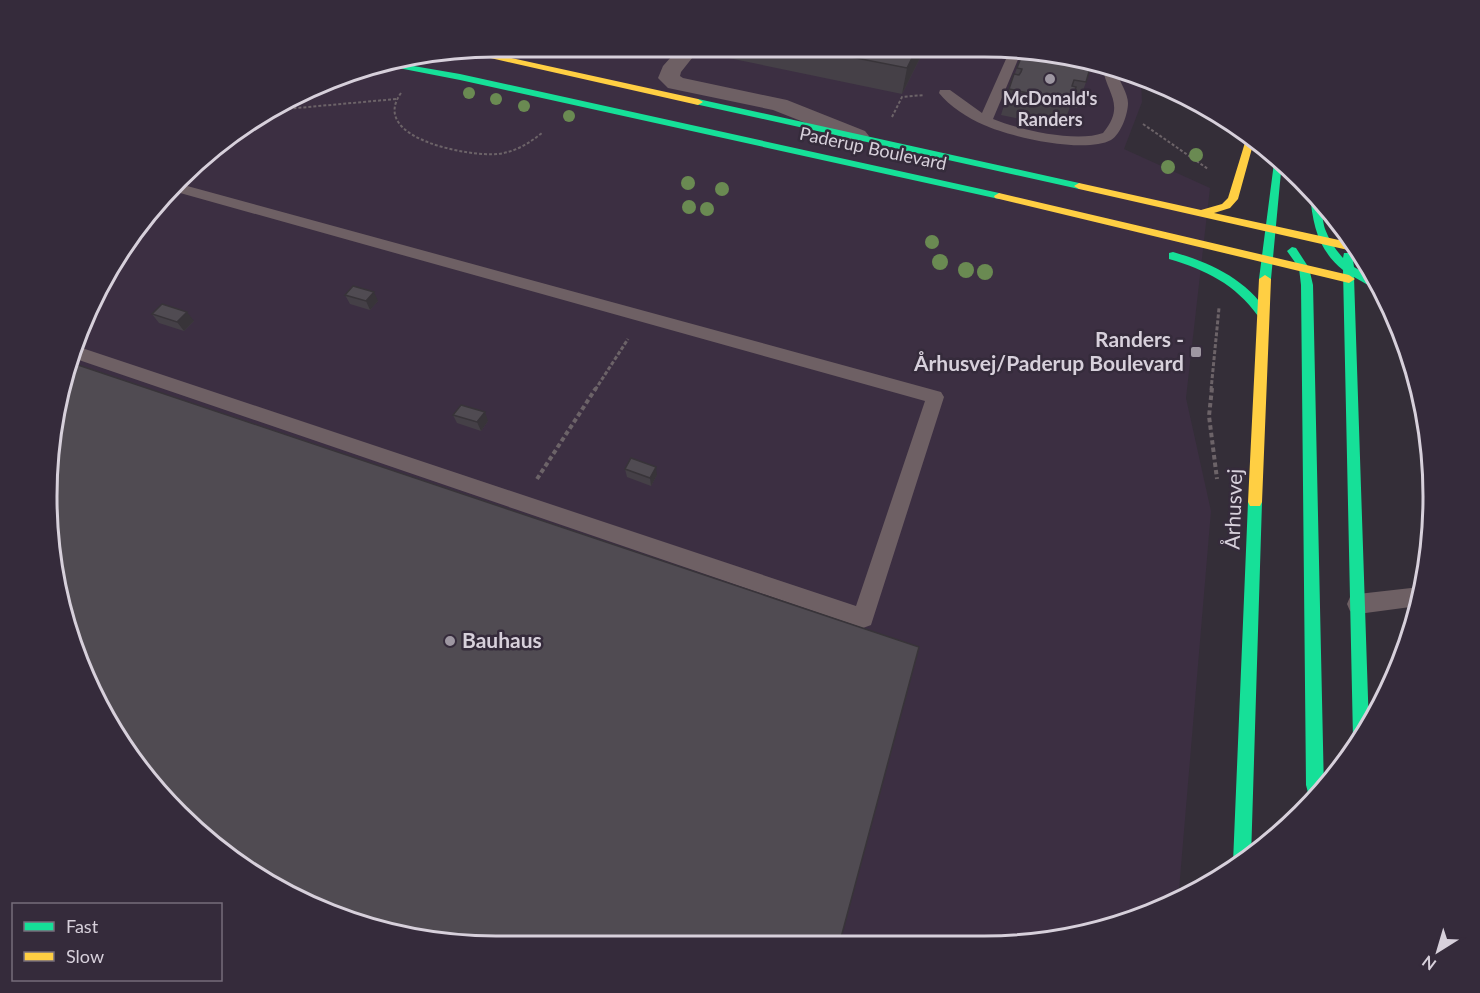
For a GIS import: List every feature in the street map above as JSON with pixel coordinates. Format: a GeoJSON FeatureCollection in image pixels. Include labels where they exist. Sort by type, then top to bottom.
{"type":"FeatureCollection","features":[{"type":"Feature","properties":{"kind":"street","name":"Paderup Boulevard"},"geometry":{"type":"LineString","coordinates":[[496,57],[1203,213],[1270,232],[1320,240],[1350,255]]}},
{"type":"Feature","properties":{"kind":"street"},"geometry":{"type":"LineString","coordinates":[[683,57],[671,71],[669,78],[676,83],[779,105],[857,136]]}},
{"type":"Feature","properties":{"kind":"street","name":"Paderup Boulevard"},"geometry":{"type":"LineString","coordinates":[[403,67],[460,77],[897,172],[1304,268],[1350,255]]}},
{"type":"Feature","properties":{"kind":"street"},"geometry":{"type":"LineString","coordinates":[[628,115],[943,198]]}},
{"type":"Feature","properties":{"kind":"street"},"geometry":{"type":"LineString","coordinates":[[1203,213],[1226,206],[1233,199],[1248,146]]}},
{"type":"Feature","properties":{"kind":"street","name":"Århusvej"},"geometry":{"type":"LineString","coordinates":[[1242,851],[1262,313],[1277,169]]}},
{"type":"Feature","properties":{"kind":"street"},"geometry":{"type":"LineString","coordinates":[[1317,210],[1320,240],[1325,249],[1350,255],[1361,720]]}},
{"type":"Feature","properties":{"kind":"street"},"geometry":{"type":"LineString","coordinates":[[1270,232],[1292,251],[1304,268],[1309,318],[1314,786]]}},
{"type":"Feature","properties":{"kind":"street"},"geometry":{"type":"LineString","coordinates":[[1159,252],[1199,263],[1221,273],[1248,292],[1262,313]]}},
{"type":"Feature","properties":{"kind":"lane"},"geometry":{"type":"LineString","coordinates":[[986,120],[1013,58]]}},
{"type":"Feature","properties":{"kind":"lane"},"geometry":{"type":"LineString","coordinates":[[945,93],[965,109],[1000,126],[1078,142],[1102,139],[1109,134],[1122,102],[1111,76]]}},
{"type":"Feature","properties":{"kind":"lane"},"geometry":{"type":"LineString","coordinates":[[80,354],[863,618],[935,397],[183,190]]}},
{"type":"Feature","properties":{"kind":"lane"},"geometry":{"type":"LineString","coordinates":[[1358,604],[1411,597]]}},
{"type":"Feature","properties":{"kind":"path"},"geometry":{"type":"LineString","coordinates":[[402,91],[396,99],[395,117],[406,131],[426,143],[470,152],[497,154],[519,148],[543,132]]}},
{"type":"Feature","properties":{"kind":"path"},"geometry":{"type":"LineString","coordinates":[[887,126],[902,97],[945,93]]}},
{"type":"Feature","properties":{"kind":"path"},"geometry":{"type":"LineString","coordinates":[[292,107],[396,99]]}},
{"type":"Feature","properties":{"kind":"path"},"geometry":{"type":"LineString","coordinates":[[1120,108],[1210,170]]}},
{"type":"Feature","properties":{"kind":"path"},"geometry":{"type":"LineString","coordinates":[[1218,486],[1209,416],[1221,273]]}},
{"type":"Feature","properties":{"kind":"path"},"geometry":{"type":"LineString","coordinates":[[521,503],[642,316]]}},
{"type":"Feature","properties":{"kind":"shaded area"},"geometry":{"type":"Polygon","coordinates":[[[496,57],[984,57],[1069,65],[1141,86],[1142,102],[1124,149],[1210,188],[1186,398],[1211,511],[1179,890],[1152,903],[1097,921],[1069,928],[1012,935],[496,936],[427,930],[58,480],[65,411],[90,328],[131,252],[166,207],[207,166],[229,148],[252,131],[302,102],[355,80],[411,65],[439,61],[496,57]]]}},
{"type":"Feature","properties":{"kind":"building"},"geometry":{"type":"Polygon","coordinates":[[[851,57],[912,57],[907,68],[851,57]]]}},
{"type":"Feature","properties":{"kind":"building"},"geometry":{"type":"Polygon","coordinates":[[[1021,59],[1089,70],[1086,82],[1074,80],[1072,86],[1076,87],[1072,102],[1009,89],[1014,74],[1019,75],[1021,72],[1022,69],[1017,68],[1021,59]]]}},
{"type":"Feature","properties":{"kind":"building"},"geometry":{"type":"Polygon","coordinates":[[[353,286],[374,292],[366,301],[345,295],[353,286]]]}},
{"type":"Feature","properties":{"kind":"building"},"geometry":{"type":"Polygon","coordinates":[[[162,304],[187,312],[177,322],[152,314],[162,304]]]}},
{"type":"Feature","properties":{"kind":"building","name":"Bauhaus"},"geometry":{"type":"Polygon","coordinates":[[[77,365],[919,647],[841,936],[468,935],[411,928],[355,913],[302,891],[277,877],[252,862],[207,827],[166,786],[148,764],[131,741],[102,691],[80,638],[72,610],[65,582],[58,525],[57,496],[61,439],[65,411],[77,365]]]}},
{"type":"Feature","properties":{"kind":"building"},"geometry":{"type":"Polygon","coordinates":[[[461,405],[485,412],[477,422],[453,415],[461,405]]]}},
{"type":"Feature","properties":{"kind":"building"},"geometry":{"type":"Polygon","coordinates":[[[631,458],[656,467],[650,478],[625,469],[631,458]]]}},
{"type":"Feature","properties":{"kind":"traffic: fast"},"geometry":{"type":"LineString","coordinates":[[403,67],[460,77],[999,196]]}},
{"type":"Feature","properties":{"kind":"traffic: fast"},"geometry":{"type":"LineString","coordinates":[[698,102],[1079,186]]}},
{"type":"Feature","properties":{"kind":"traffic: fast"},"geometry":{"type":"LineString","coordinates":[[1265,279],[1277,169]]}},
{"type":"Feature","properties":{"kind":"traffic: fast"},"geometry":{"type":"LineString","coordinates":[[1317,210],[1324,241],[1331,252],[1350,270],[1365,279]]}},
{"type":"Feature","properties":{"kind":"traffic: fast"},"geometry":{"type":"LineString","coordinates":[[1292,251],[1304,268],[1307,285],[1314,786]]}},
{"type":"Feature","properties":{"kind":"traffic: fast"},"geometry":{"type":"LineString","coordinates":[[1173,256],[1224,276],[1244,292],[1262,313]]}},
{"type":"Feature","properties":{"kind":"traffic: fast"},"geometry":{"type":"LineString","coordinates":[[1348,256],[1361,722]]}},
{"type":"Feature","properties":{"kind":"traffic: fast"},"geometry":{"type":"LineString","coordinates":[[1242,851],[1255,502]]}},
{"type":"Feature","properties":{"kind":"traffic: slow"},"geometry":{"type":"LineString","coordinates":[[495,57],[698,102]]}},
{"type":"Feature","properties":{"kind":"traffic: slow"},"geometry":{"type":"LineString","coordinates":[[1203,213],[1226,206],[1233,199],[1248,146]]}},
{"type":"Feature","properties":{"kind":"traffic: slow"},"geometry":{"type":"LineString","coordinates":[[1079,186],[1344,245]]}},
{"type":"Feature","properties":{"kind":"traffic: slow"},"geometry":{"type":"LineString","coordinates":[[999,196],[1349,279]]}},
{"type":"Feature","properties":{"kind":"traffic: slow"},"geometry":{"type":"LineString","coordinates":[[1255,502],[1265,279]]}},
{"type":"Feature","properties":{"kind":"place","name":"McDonald's Randers"},"geometry":{"type":"Point","coordinates":[1050,79]}},
{"type":"Feature","properties":{"kind":"place","name":"Randers - Århusvej/Paderup Boulevard"},"geometry":{"type":"Point","coordinates":[1196,352]}},
{"type":"Feature","properties":{"kind":"place","name":"Bauhaus"},"geometry":{"type":"Point","coordinates":[450,641]}}]}
